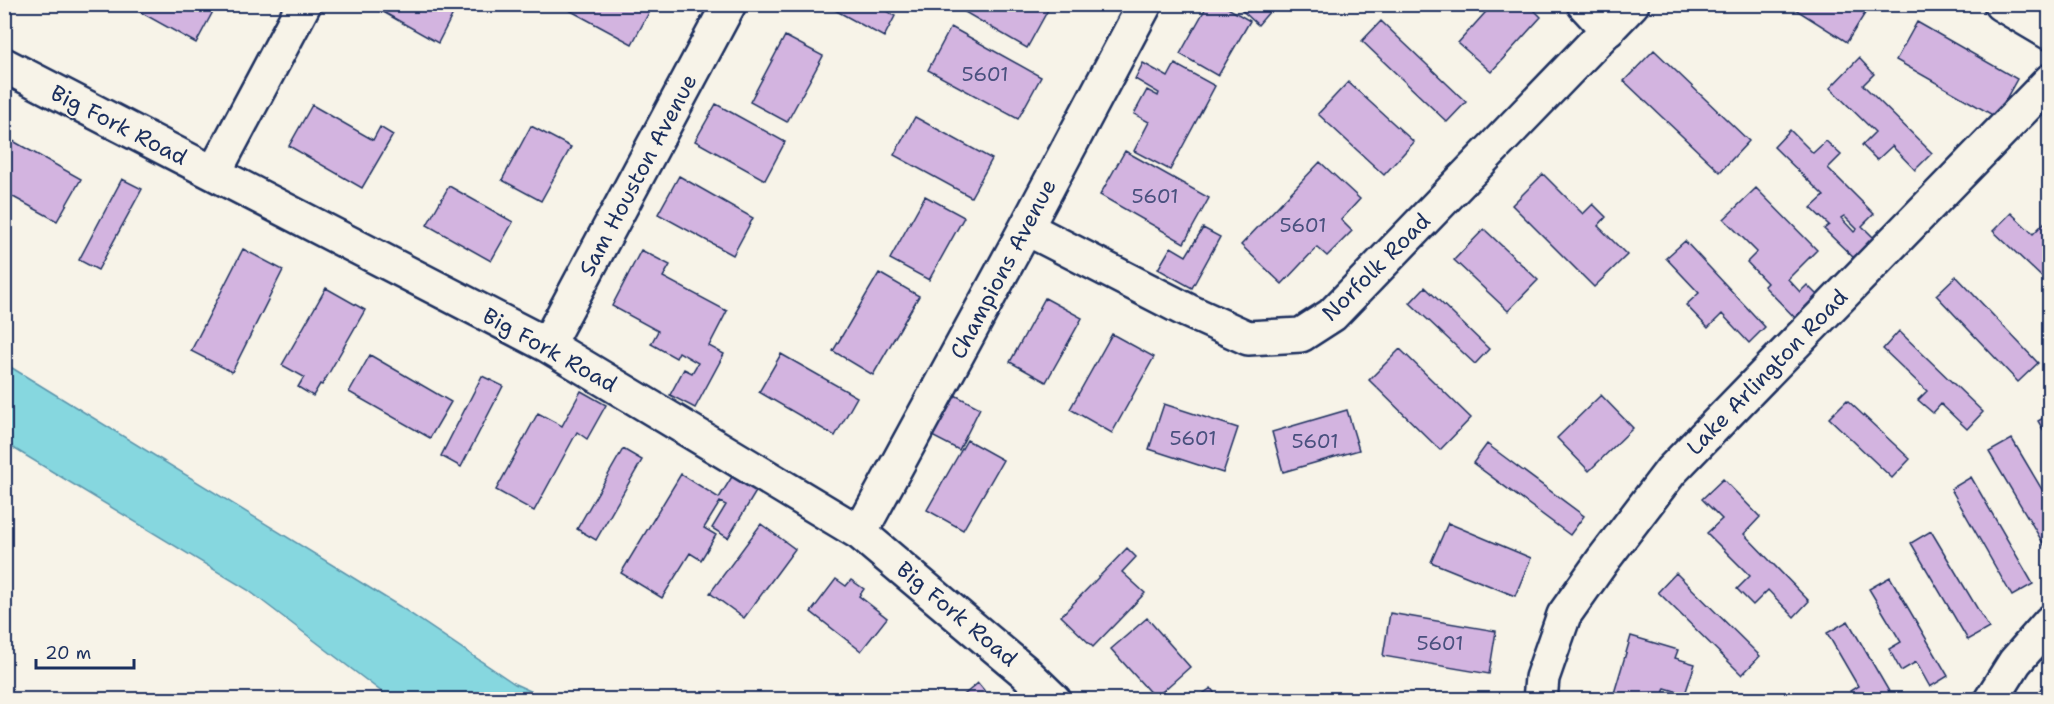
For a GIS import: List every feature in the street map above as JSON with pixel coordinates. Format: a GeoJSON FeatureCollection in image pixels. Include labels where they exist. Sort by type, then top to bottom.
{"type":"FeatureCollection","features":[{"type":"Feature","properties":{"kind":"street"},"geometry":{"type":"LineString","coordinates":[[214,173],[304,4]]}},
{"type":"Feature","properties":{"kind":"street","name":"Sam Houston Avenue"},"geometry":{"type":"LineString","coordinates":[[547,345],[729,4]]}},
{"type":"Feature","properties":{"kind":"street","name":"Champions Avenue"},"geometry":{"type":"LineString","coordinates":[[860,533],[1145,4]]}},
{"type":"Feature","properties":{"kind":"street"},"geometry":{"type":"LineString","coordinates":[[1584,4],[1608,30]]}},
{"type":"Feature","properties":{"kind":"street","name":"Norfolk Road"},"geometry":{"type":"LineString","coordinates":[[1026,228],[1188,311],[1248,338],[1301,335],[1332,315],[1632,4]]}},
{"type":"Feature","properties":{"kind":"street"},"geometry":{"type":"LineString","coordinates":[[2001,4],[2049,33]]}},
{"type":"Feature","properties":{"kind":"street","name":"Big Fork Road"},"geometry":{"type":"LineString","coordinates":[[16,71],[547,345],[860,533],[1054,699]]}},
{"type":"Feature","properties":{"kind":"street","name":"Lake Arlington Road"},"geometry":{"type":"LineString","coordinates":[[1540,699],[1542,678],[1564,615],[1671,471],[2049,81]]}},
{"type":"Feature","properties":{"kind":"street"},"geometry":{"type":"LineString","coordinates":[[1991,699],[2015,662],[2049,622]]}},
{"type":"Feature","properties":{"kind":"water"},"geometry":{"type":"Polygon","coordinates":[[[4,363],[399,606],[515,684],[548,699],[391,699],[248,590],[5,443],[4,363]]]}},
{"type":"Feature","properties":{"kind":"building"},"geometry":{"type":"Polygon","coordinates":[[[132,4],[217,4],[196,43],[131,7],[132,4]]]}},
{"type":"Feature","properties":{"kind":"building"},"geometry":{"type":"Polygon","coordinates":[[[369,4],[458,4],[438,43],[369,4]]]}},
{"type":"Feature","properties":{"kind":"building"},"geometry":{"type":"Polygon","coordinates":[[[558,4],[652,4],[653,5],[632,44],[558,4]]]}},
{"type":"Feature","properties":{"kind":"building"},"geometry":{"type":"Polygon","coordinates":[[[824,4],[874,4],[895,16],[884,37],[824,4]]]}},
{"type":"Feature","properties":{"kind":"building"},"geometry":{"type":"Polygon","coordinates":[[[951,4],[1043,4],[1049,8],[1027,48],[951,4]]]}},
{"type":"Feature","properties":{"kind":"building"},"geometry":{"type":"Polygon","coordinates":[[[1208,4],[1221,4],[1250,21],[1218,76],[1180,54],[1208,4]]]}},
{"type":"Feature","properties":{"kind":"building"},"geometry":{"type":"Polygon","coordinates":[[[1235,4],[1276,4],[1258,25],[1235,4]]]}},
{"type":"Feature","properties":{"kind":"building"},"geometry":{"type":"Polygon","coordinates":[[[1493,4],[1528,4],[1541,17],[1491,72],[1458,43],[1493,4]]]}},
{"type":"Feature","properties":{"kind":"building"},"geometry":{"type":"Polygon","coordinates":[[[1787,4],[1865,4],[1869,7],[1847,42],[1787,4]]]}},
{"type":"Feature","properties":{"kind":"building"},"geometry":{"type":"Polygon","coordinates":[[[1381,21],[1466,102],[1447,122],[1362,41],[1381,21]]]}},
{"type":"Feature","properties":{"kind":"building"},"geometry":{"type":"Polygon","coordinates":[[[1917,22],[2017,79],[1996,117],[1896,60],[1917,22]]]}},
{"type":"Feature","properties":{"kind":"building"},"geometry":{"type":"Polygon","coordinates":[[[951,27],[1041,77],[1018,119],[928,70],[951,27]]]}},
{"type":"Feature","properties":{"kind":"building"},"geometry":{"type":"Polygon","coordinates":[[[785,36],[823,56],[787,122],[750,102],[785,36]]]}},
{"type":"Feature","properties":{"kind":"building"},"geometry":{"type":"Polygon","coordinates":[[[1654,50],[1749,141],[1720,172],[1624,81],[1654,50]]]}},
{"type":"Feature","properties":{"kind":"building"},"geometry":{"type":"Polygon","coordinates":[[[1859,58],[1874,74],[1863,85],[1932,153],[1915,170],[1892,146],[1877,160],[1862,145],[1875,132],[1830,88],[1859,58]]]}},
{"type":"Feature","properties":{"kind":"building"},"geometry":{"type":"Polygon","coordinates":[[[1143,63],[1168,77],[1175,64],[1215,86],[1170,170],[1134,151],[1149,122],[1134,114],[1147,90],[1158,96],[1159,93],[1135,79],[1143,63]]]}},
{"type":"Feature","properties":{"kind":"building"},"geometry":{"type":"Polygon","coordinates":[[[1348,82],[1414,142],[1384,175],[1318,114],[1348,82]]]}},
{"type":"Feature","properties":{"kind":"building"},"geometry":{"type":"Polygon","coordinates":[[[716,104],[785,142],[765,180],[695,141],[716,104]]]}},
{"type":"Feature","properties":{"kind":"building"},"geometry":{"type":"Polygon","coordinates":[[[312,105],[373,140],[380,127],[393,135],[362,188],[289,146],[312,105]]]}},
{"type":"Feature","properties":{"kind":"building"},"geometry":{"type":"Polygon","coordinates":[[[915,117],[992,159],[971,197],[894,155],[915,117]]]}},
{"type":"Feature","properties":{"kind":"building"},"geometry":{"type":"Polygon","coordinates":[[[531,126],[571,147],[541,201],[502,180],[531,126]]]}},
{"type":"Feature","properties":{"kind":"building"},"geometry":{"type":"Polygon","coordinates":[[[1790,130],[1813,153],[1826,141],[1841,155],[1828,168],[1874,214],[1862,226],[1878,242],[1858,262],[1824,229],[1829,225],[1811,208],[1824,196],[1774,147],[1790,130]],[[1844,216],[1841,218],[1854,232],[1857,229],[1844,216]]]}},
{"type":"Feature","properties":{"kind":"building"},"geometry":{"type":"Polygon","coordinates":[[[4,136],[81,179],[57,221],[4,192],[4,136]]]}},
{"type":"Feature","properties":{"kind":"building"},"geometry":{"type":"Polygon","coordinates":[[[1125,151],[1209,198],[1184,243],[1100,195],[1125,151]]]}},
{"type":"Feature","properties":{"kind":"building"},"geometry":{"type":"Polygon","coordinates":[[[1320,162],[1360,199],[1341,220],[1352,231],[1327,256],[1317,247],[1282,284],[1241,245],[1320,162]]]}},
{"type":"Feature","properties":{"kind":"building"},"geometry":{"type":"Polygon","coordinates":[[[1543,174],[1583,214],[1593,204],[1606,217],[1598,226],[1627,255],[1594,287],[1512,205],[1543,174]]]}},
{"type":"Feature","properties":{"kind":"building"},"geometry":{"type":"Polygon","coordinates":[[[679,176],[753,218],[733,255],[658,214],[679,176]]]}},
{"type":"Feature","properties":{"kind":"building"},"geometry":{"type":"Polygon","coordinates":[[[122,179],[142,189],[98,270],[79,260],[122,179]]]}},
{"type":"Feature","properties":{"kind":"building"},"geometry":{"type":"Polygon","coordinates":[[[449,186],[513,222],[491,261],[427,225],[449,186]]]}},
{"type":"Feature","properties":{"kind":"building"},"geometry":{"type":"Polygon","coordinates":[[[1756,188],[1817,250],[1788,279],[1800,292],[1807,285],[1823,301],[1800,323],[1764,286],[1767,283],[1747,262],[1757,252],[1724,219],[1756,188]]]}},
{"type":"Feature","properties":{"kind":"building"},"geometry":{"type":"Polygon","coordinates":[[[925,196],[964,217],[929,280],[890,259],[925,196]]]}},
{"type":"Feature","properties":{"kind":"building"},"geometry":{"type":"Polygon","coordinates":[[[2011,213],[2033,234],[2046,221],[2050,224],[2050,241],[2045,246],[2050,251],[2050,285],[1993,231],[2011,213]]]}},
{"type":"Feature","properties":{"kind":"building"},"geometry":{"type":"Polygon","coordinates":[[[1203,228],[1220,237],[1192,288],[1158,269],[1171,247],[1186,256],[1203,228]]]}},
{"type":"Feature","properties":{"kind":"building"},"geometry":{"type":"Polygon","coordinates":[[[1484,229],[1538,280],[1508,311],[1454,260],[1484,229]]]}},
{"type":"Feature","properties":{"kind":"building"},"geometry":{"type":"Polygon","coordinates":[[[1685,241],[1765,327],[1749,343],[1722,314],[1708,328],[1686,305],[1699,293],[1666,258],[1685,241]]]}},
{"type":"Feature","properties":{"kind":"building"},"geometry":{"type":"Polygon","coordinates":[[[243,249],[283,270],[232,372],[191,351],[243,249]]]}},
{"type":"Feature","properties":{"kind":"building"},"geometry":{"type":"Polygon","coordinates":[[[641,250],[670,265],[663,277],[727,311],[709,346],[724,354],[695,408],[670,395],[684,369],[692,373],[698,363],[679,352],[676,358],[651,344],[658,331],[612,306],[641,250]]]}},
{"type":"Feature","properties":{"kind":"building"},"geometry":{"type":"Polygon","coordinates":[[[879,273],[919,296],[873,375],[833,351],[879,273]]]}},
{"type":"Feature","properties":{"kind":"building"},"geometry":{"type":"Polygon","coordinates":[[[1956,276],[2038,363],[2018,382],[1936,295],[1956,276]]]}},
{"type":"Feature","properties":{"kind":"building"},"geometry":{"type":"Polygon","coordinates":[[[1425,287],[1489,349],[1475,364],[1410,303],[1425,287]]]}},
{"type":"Feature","properties":{"kind":"building"},"geometry":{"type":"Polygon","coordinates":[[[326,288],[365,310],[322,385],[320,384],[313,396],[298,387],[304,377],[282,365],[326,288]]]}},
{"type":"Feature","properties":{"kind":"building"},"geometry":{"type":"Polygon","coordinates":[[[1045,298],[1082,318],[1046,382],[1010,362],[1045,298]]]}},
{"type":"Feature","properties":{"kind":"building"},"geometry":{"type":"Polygon","coordinates":[[[1899,331],[1983,412],[1967,429],[1941,404],[1933,413],[1918,400],[1927,391],[1883,349],[1899,331]]]}},
{"type":"Feature","properties":{"kind":"building"},"geometry":{"type":"Polygon","coordinates":[[[1112,334],[1154,357],[1112,433],[1070,409],[1112,334]]]}},
{"type":"Feature","properties":{"kind":"building"},"geometry":{"type":"Polygon","coordinates":[[[1400,349],[1471,418],[1440,450],[1369,380],[1400,349]]]}},
{"type":"Feature","properties":{"kind":"building"},"geometry":{"type":"Polygon","coordinates":[[[781,354],[857,397],[835,436],[759,392],[781,354]]]}},
{"type":"Feature","properties":{"kind":"building"},"geometry":{"type":"Polygon","coordinates":[[[370,355],[451,402],[430,438],[349,392],[370,355]]]}},
{"type":"Feature","properties":{"kind":"building"},"geometry":{"type":"Polygon","coordinates":[[[482,376],[503,386],[461,467],[441,456],[482,376]]]}},
{"type":"Feature","properties":{"kind":"building"},"geometry":{"type":"Polygon","coordinates":[[[581,391],[606,405],[587,439],[577,432],[534,511],[496,490],[538,413],[562,426],[581,391]]]}},
{"type":"Feature","properties":{"kind":"building"},"geometry":{"type":"Polygon","coordinates":[[[951,393],[980,408],[959,450],[930,435],[951,393]]]}},
{"type":"Feature","properties":{"kind":"building"},"geometry":{"type":"Polygon","coordinates":[[[1601,395],[1633,428],[1589,471],[1557,438],[1601,395]]]}},
{"type":"Feature","properties":{"kind":"building"},"geometry":{"type":"Polygon","coordinates":[[[1847,400],[1910,459],[1892,478],[1829,418],[1847,400]]]}},
{"type":"Feature","properties":{"kind":"building"},"geometry":{"type":"Polygon","coordinates":[[[1164,404],[1238,428],[1223,473],[1149,449],[1164,404]]]}},
{"type":"Feature","properties":{"kind":"building"},"geometry":{"type":"Polygon","coordinates":[[[1347,410],[1359,450],[1283,472],[1272,432],[1347,410]]]}},
{"type":"Feature","properties":{"kind":"building"},"geometry":{"type":"Polygon","coordinates":[[[2050,414],[2050,441],[2038,421],[2050,414]]]}},
{"type":"Feature","properties":{"kind":"building"},"geometry":{"type":"Polygon","coordinates":[[[2012,439],[2050,503],[2049,553],[1989,452],[2012,439]]]}},
{"type":"Feature","properties":{"kind":"building"},"geometry":{"type":"Polygon","coordinates":[[[967,440],[1003,460],[963,530],[927,510],[967,440]]]}},
{"type":"Feature","properties":{"kind":"building"},"geometry":{"type":"Polygon","coordinates":[[[1487,444],[1584,516],[1570,535],[1473,463],[1487,444]]]}},
{"type":"Feature","properties":{"kind":"building"},"geometry":{"type":"Polygon","coordinates":[[[623,449],[642,460],[596,540],[577,529],[623,449]]]}},
{"type":"Feature","properties":{"kind":"building"},"geometry":{"type":"Polygon","coordinates":[[[681,474],[719,498],[733,475],[757,490],[728,538],[712,528],[726,505],[720,502],[704,528],[716,535],[701,560],[690,553],[662,598],[621,573],[681,474]]]}},
{"type":"Feature","properties":{"kind":"building"},"geometry":{"type":"Polygon","coordinates":[[[1971,477],[2033,584],[2012,596],[1951,489],[1971,477]]]}},
{"type":"Feature","properties":{"kind":"building"},"geometry":{"type":"Polygon","coordinates":[[[1723,479],[1760,517],[1744,534],[1809,601],[1794,617],[1768,590],[1753,605],[1737,589],[1750,576],[1707,533],[1722,519],[1702,499],[1723,479]]]}},
{"type":"Feature","properties":{"kind":"building"},"geometry":{"type":"Polygon","coordinates":[[[1448,523],[1531,558],[1515,596],[1431,562],[1448,523]]]}},
{"type":"Feature","properties":{"kind":"building"},"geometry":{"type":"Polygon","coordinates":[[[761,524],[795,549],[744,618],[710,593],[761,524]]]}},
{"type":"Feature","properties":{"kind":"building"},"geometry":{"type":"Polygon","coordinates":[[[1931,531],[1989,628],[1968,640],[1911,543],[1931,531]]]}},
{"type":"Feature","properties":{"kind":"building"},"geometry":{"type":"Polygon","coordinates":[[[1127,548],[1136,557],[1122,572],[1145,593],[1093,647],[1061,616],[1127,548]]]}},
{"type":"Feature","properties":{"kind":"building"},"geometry":{"type":"Polygon","coordinates":[[[1676,573],[1760,656],[1742,675],[1658,592],[1676,573]]]}},
{"type":"Feature","properties":{"kind":"building"},"geometry":{"type":"Polygon","coordinates":[[[1890,577],[1948,676],[1930,687],[1916,662],[1901,671],[1889,649],[1901,642],[1869,589],[1890,577]]]}},
{"type":"Feature","properties":{"kind":"building"},"geometry":{"type":"Polygon","coordinates":[[[836,579],[846,586],[851,580],[864,589],[859,596],[887,618],[861,651],[811,612],[836,579]]]}},
{"type":"Feature","properties":{"kind":"building"},"geometry":{"type":"Polygon","coordinates":[[[1390,613],[1496,631],[1489,674],[1383,656],[1390,613]]]}},
{"type":"Feature","properties":{"kind":"building"},"geometry":{"type":"Polygon","coordinates":[[[1147,618],[1190,667],[1155,698],[1111,649],[1147,618]]]}},
{"type":"Feature","properties":{"kind":"building"},"geometry":{"type":"Polygon","coordinates":[[[1848,621],[1894,700],[1855,700],[1850,691],[1858,686],[1827,633],[1848,621]]]}},
{"type":"Feature","properties":{"kind":"building"},"geometry":{"type":"Polygon","coordinates":[[[1631,636],[1678,650],[1675,658],[1695,664],[1685,694],[1665,688],[1661,700],[1612,700],[1631,636]]]}},
{"type":"Feature","properties":{"kind":"building"},"geometry":{"type":"Polygon","coordinates":[[[2047,680],[2050,681],[2050,700],[2033,700],[2047,680]]]}},
{"type":"Feature","properties":{"kind":"building"},"geometry":{"type":"Polygon","coordinates":[[[978,683],[992,700],[958,700],[978,683]]]}},
{"type":"Feature","properties":{"kind":"building"},"geometry":{"type":"Polygon","coordinates":[[[1211,688],[1219,700],[1194,700],[1211,688]]]}}]}
